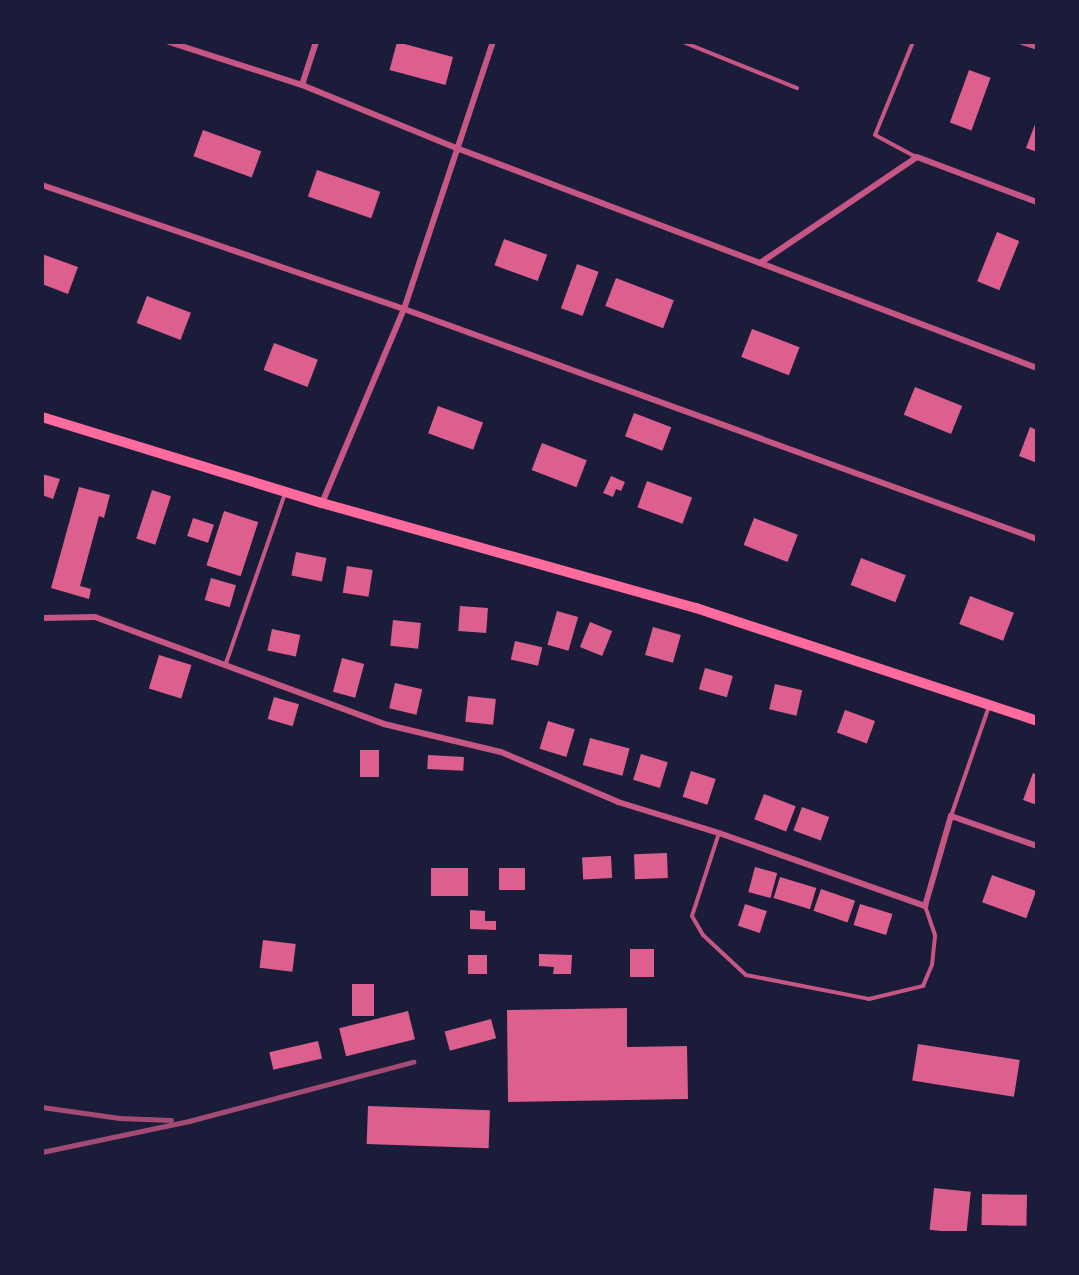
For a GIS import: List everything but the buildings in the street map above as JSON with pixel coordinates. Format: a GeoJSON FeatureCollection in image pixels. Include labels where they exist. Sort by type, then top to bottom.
{"type":"FeatureCollection","features":[{"type":"Feature","properties":{"kind":"main road"},"geometry":{"type":"LineString","coordinates":[[42,417],[322,503],[696,608],[1037,721]]}},
{"type":"Feature","properties":{"kind":"street"},"geometry":{"type":"LineString","coordinates":[[169,42],[183,44],[302,85],[459,149],[1037,368]]}},
{"type":"Feature","properties":{"kind":"street"},"geometry":{"type":"LineString","coordinates":[[302,85],[316,42]]}},
{"type":"Feature","properties":{"kind":"street"},"geometry":{"type":"LineString","coordinates":[[322,503],[404,309],[493,42]]}},
{"type":"Feature","properties":{"kind":"street"},"geometry":{"type":"LineString","coordinates":[[1023,42],[1037,47]]}},
{"type":"Feature","properties":{"kind":"street"},"geometry":{"type":"LineString","coordinates":[[760,263],[917,157],[1037,202]]}},
{"type":"Feature","properties":{"kind":"street"},"geometry":{"type":"LineString","coordinates":[[42,185],[404,309],[1037,539]]}},
{"type":"Feature","properties":{"kind":"street"},"geometry":{"type":"LineString","coordinates":[[42,618],[95,616],[226,663],[384,724],[501,752],[618,802],[719,833],[925,906],[951,816],[1037,846]]}},
{"type":"Feature","properties":{"kind":"lane"},"geometry":{"type":"LineString","coordinates":[[683,42],[797,88]]}},
{"type":"Feature","properties":{"kind":"lane"},"geometry":{"type":"LineString","coordinates":[[913,42],[875,135],[917,157]]}},
{"type":"Feature","properties":{"kind":"lane"},"geometry":{"type":"LineString","coordinates":[[226,663],[286,492]]}},
{"type":"Feature","properties":{"kind":"lane"},"geometry":{"type":"LineString","coordinates":[[951,816],[990,705]]}},
{"type":"Feature","properties":{"kind":"lane"},"geometry":{"type":"LineString","coordinates":[[719,833],[692,916],[703,935],[746,975],[869,999],[923,986],[932,964],[935,935],[925,906]]}},
{"type":"Feature","properties":{"kind":"railway"},"geometry":{"type":"LineString","coordinates":[[42,1152],[189,1121],[413,1062]]}},
{"type":"Feature","properties":{"kind":"railway"},"geometry":{"type":"LineString","coordinates":[[42,1107],[119,1118],[171,1120]]}}]}
